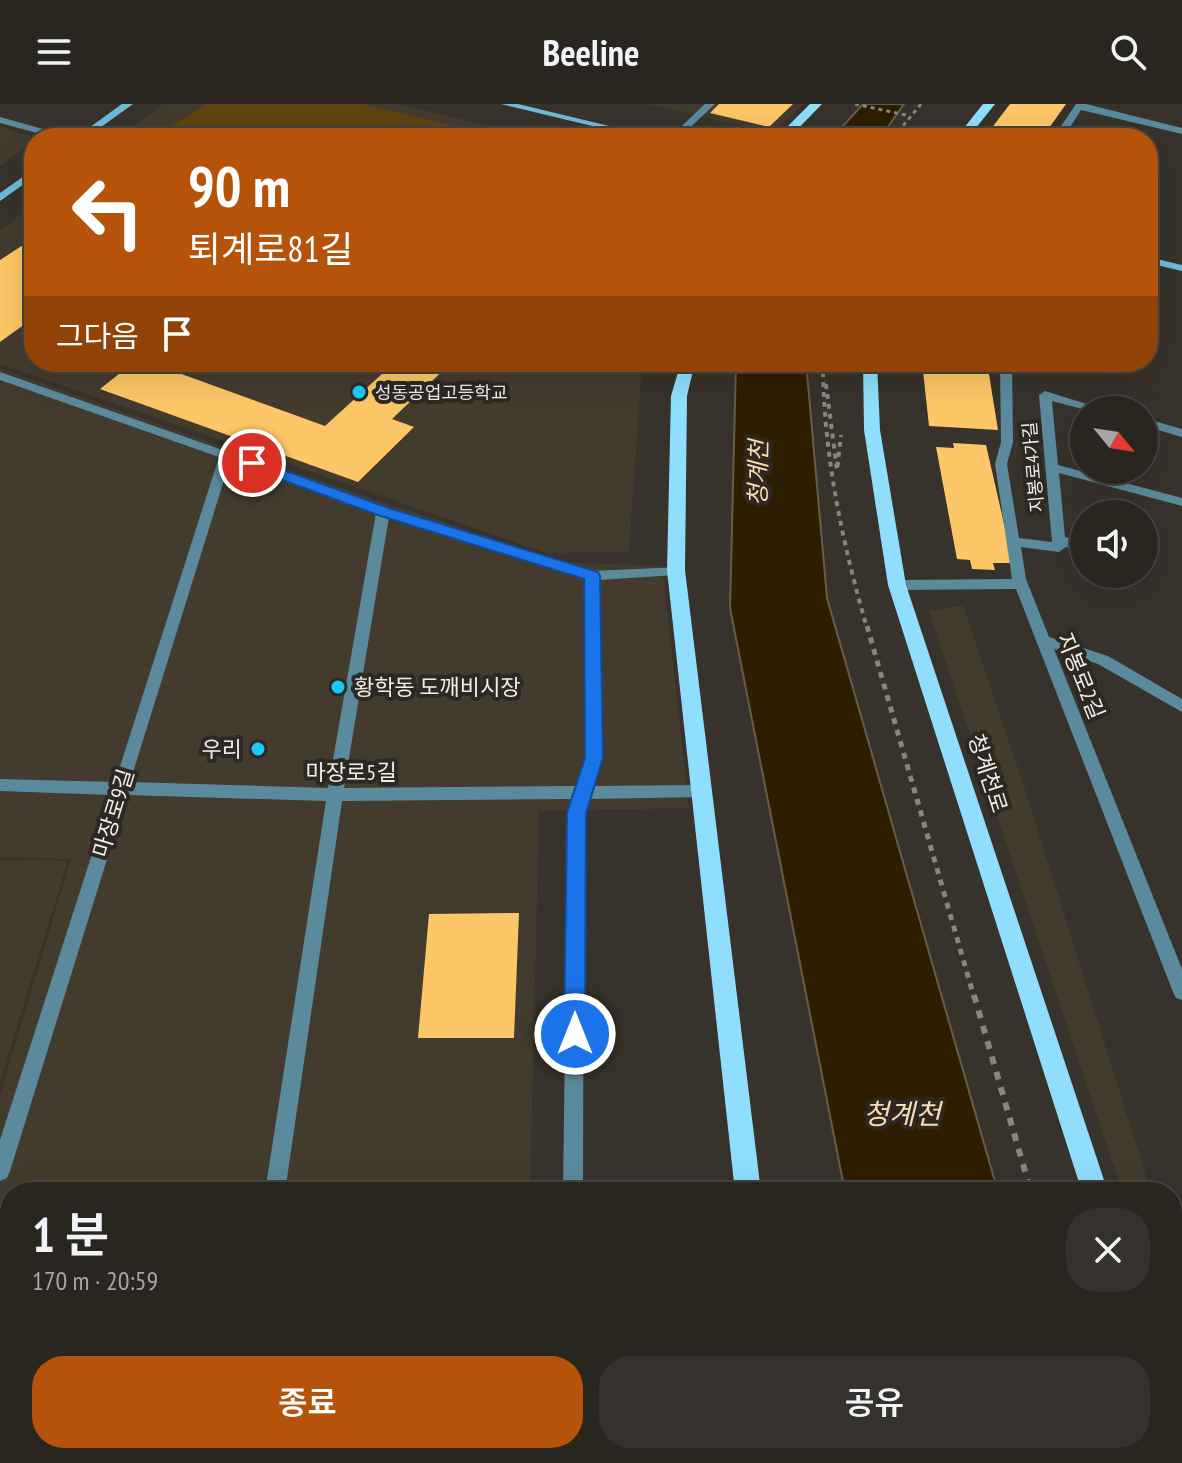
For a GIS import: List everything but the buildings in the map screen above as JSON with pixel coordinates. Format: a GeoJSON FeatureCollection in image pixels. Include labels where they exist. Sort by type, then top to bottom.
{"type":"FeatureCollection","features":[{"type":"Feature","properties":{"kind":"main road"},"geometry":{"type":"LineString","coordinates":[[94,128],[128,104]]}},
{"type":"Feature","properties":{"kind":"main road"},"geometry":{"type":"LineString","coordinates":[[506,104],[610,128]]}},
{"type":"Feature","properties":{"kind":"main road"},"geometry":{"type":"LineString","coordinates":[[792,128],[816,104]]}},
{"type":"Feature","properties":{"kind":"main road"},"geometry":{"type":"LineString","coordinates":[[970,128],[989,104]]}},
{"type":"Feature","properties":{"kind":"main road"},"geometry":{"type":"LineString","coordinates":[[0,198],[24,180]]}},
{"type":"Feature","properties":{"kind":"main road"},"geometry":{"type":"LineString","coordinates":[[1158,262],[1182,268]]}},
{"type":"Feature","properties":{"kind":"main road"},"geometry":{"type":"LineString","coordinates":[[685,372],[679,396],[676,570],[747,1182]]}},
{"type":"Feature","properties":{"kind":"main road","name":"청계천로"},"geometry":{"type":"LineString","coordinates":[[870,372],[872,430],[897,585],[1092,1182]]}},
{"type":"Feature","properties":{"kind":"street"},"geometry":{"type":"LineString","coordinates":[[685,128],[710,104]]}},
{"type":"Feature","properties":{"kind":"street"},"geometry":{"type":"LineString","coordinates":[[1065,128],[1080,106],[1182,131]]}},
{"type":"Feature","properties":{"kind":"street"},"geometry":{"type":"LineString","coordinates":[[0,120],[29,128]]}},
{"type":"Feature","properties":{"kind":"street","name":"지봉로2길"},"geometry":{"type":"LineString","coordinates":[[1006,372],[1007,442],[1001,464],[1021,584],[1182,992]]}},
{"type":"Feature","properties":{"kind":"street"},"geometry":{"type":"LineString","coordinates":[[0,376],[383,511],[592,576],[676,570]]}},
{"type":"Feature","properties":{"kind":"street","name":"지봉로4가길"},"geometry":{"type":"LineString","coordinates":[[1013,542],[1059,547],[1045,395],[1070,402]]}},
{"type":"Feature","properties":{"kind":"street"},"geometry":{"type":"LineString","coordinates":[[1158,426],[1182,433]]}},
{"type":"Feature","properties":{"kind":"street","name":"마장로9길"},"geometry":{"type":"LineString","coordinates":[[0,1171],[226,454]]}},
{"type":"Feature","properties":{"kind":"street"},"geometry":{"type":"LineString","coordinates":[[1051,467],[1182,502]]}},
{"type":"Feature","properties":{"kind":"street"},"geometry":{"type":"LineString","coordinates":[[277,1182],[335,795],[383,511]]}},
{"type":"Feature","properties":{"kind":"street"},"geometry":{"type":"LineString","coordinates":[[1058,540],[1070,544]]}},
{"type":"Feature","properties":{"kind":"street"},"geometry":{"type":"LineString","coordinates":[[573,1182],[576,813],[594,758],[592,576]]}},
{"type":"Feature","properties":{"kind":"street"},"geometry":{"type":"LineString","coordinates":[[897,585],[1021,584]]}},
{"type":"Feature","properties":{"kind":"street"},"geometry":{"type":"LineString","coordinates":[[1043,640],[1103,660],[1182,706]]}},
{"type":"Feature","properties":{"kind":"street","name":"마장로5길"},"geometry":{"type":"LineString","coordinates":[[0,785],[335,795],[702,791]]}},
{"type":"Feature","properties":{"kind":"path"},"geometry":{"type":"LineString","coordinates":[[855,104],[910,116]]}},
{"type":"Feature","properties":{"kind":"path"},"geometry":{"type":"LineString","coordinates":[[901,128],[921,104]]}},
{"type":"Feature","properties":{"kind":"path"},"geometry":{"type":"LineString","coordinates":[[823,372],[823,398],[836,492],[856,590],[1028,1182]]}},
{"type":"Feature","properties":{"kind":"path"},"geometry":{"type":"LineString","coordinates":[[824,372],[837,470],[842,424]]}},
{"type":"Feature","properties":{"kind":"shaded area"},"geometry":{"type":"Polygon","coordinates":[[[163,104],[399,104],[498,128],[133,128],[163,104]]]}},
{"type":"Feature","properties":{"kind":"shaded area"},"geometry":{"type":"Polygon","coordinates":[[[206,104],[363,104],[459,127],[458,128],[169,128],[206,104]]]}},
{"type":"Feature","properties":{"kind":"shaded area"},"geometry":{"type":"Polygon","coordinates":[[[647,104],[803,104],[778,128],[751,128],[647,104]]]}},
{"type":"Feature","properties":{"kind":"shaded area"},"geometry":{"type":"Polygon","coordinates":[[[0,127],[24,134],[24,148],[0,166],[0,127]]]}},
{"type":"Feature","properties":{"kind":"shaded area","name":"성동공업고등학교"},"geometry":{"type":"Polygon","coordinates":[[[24,212],[24,372],[641,372],[629,552],[546,553],[0,364],[0,231],[24,212]]]}},
{"type":"Feature","properties":{"kind":"shaded area","name":"황학동 도깨비시장"},"geometry":{"type":"Polygon","coordinates":[[[0,368],[291,471],[562,562],[662,566],[689,808],[539,811],[530,1182],[0,1182],[0,1095],[71,859],[0,857],[0,368]]]}},
{"type":"Feature","properties":{"kind":"shaded area"},"geometry":{"type":"Polygon","coordinates":[[[963,606],[1023,783],[1148,1182],[1119,1182],[929,610],[963,606]]]}},
{"type":"Feature","properties":{"kind":"shaded area"},"geometry":{"type":"Polygon","coordinates":[[[0,860],[68,861],[0,1081],[0,860]]]}},
{"type":"Feature","properties":{"kind":"water"},"geometry":{"type":"Polygon","coordinates":[[[863,104],[904,104],[887,128],[841,128],[863,104]]]}},
{"type":"Feature","properties":{"kind":"water","name":"청계천"},"geometry":{"type":"Polygon","coordinates":[[[736,372],[807,372],[827,598],[995,1182],[843,1182],[730,608],[736,372]]]}},
{"type":"Feature","properties":{"kind":"place","name":"성동공업고등학교"},"geometry":{"type":"Point","coordinates":[359,392]}},
{"type":"Feature","properties":{"kind":"place","name":"황학동 도깨비시장"},"geometry":{"type":"Point","coordinates":[338,687]}},
{"type":"Feature","properties":{"kind":"place","name":"우리"},"geometry":{"type":"Point","coordinates":[258,749]}},
{"type":"Feature","properties":{"kind":"route"},"geometry":{"type":"LineString","coordinates":[[252,463],[383,511],[592,576],[594,758],[576,813],[575,1034]]}}]}
